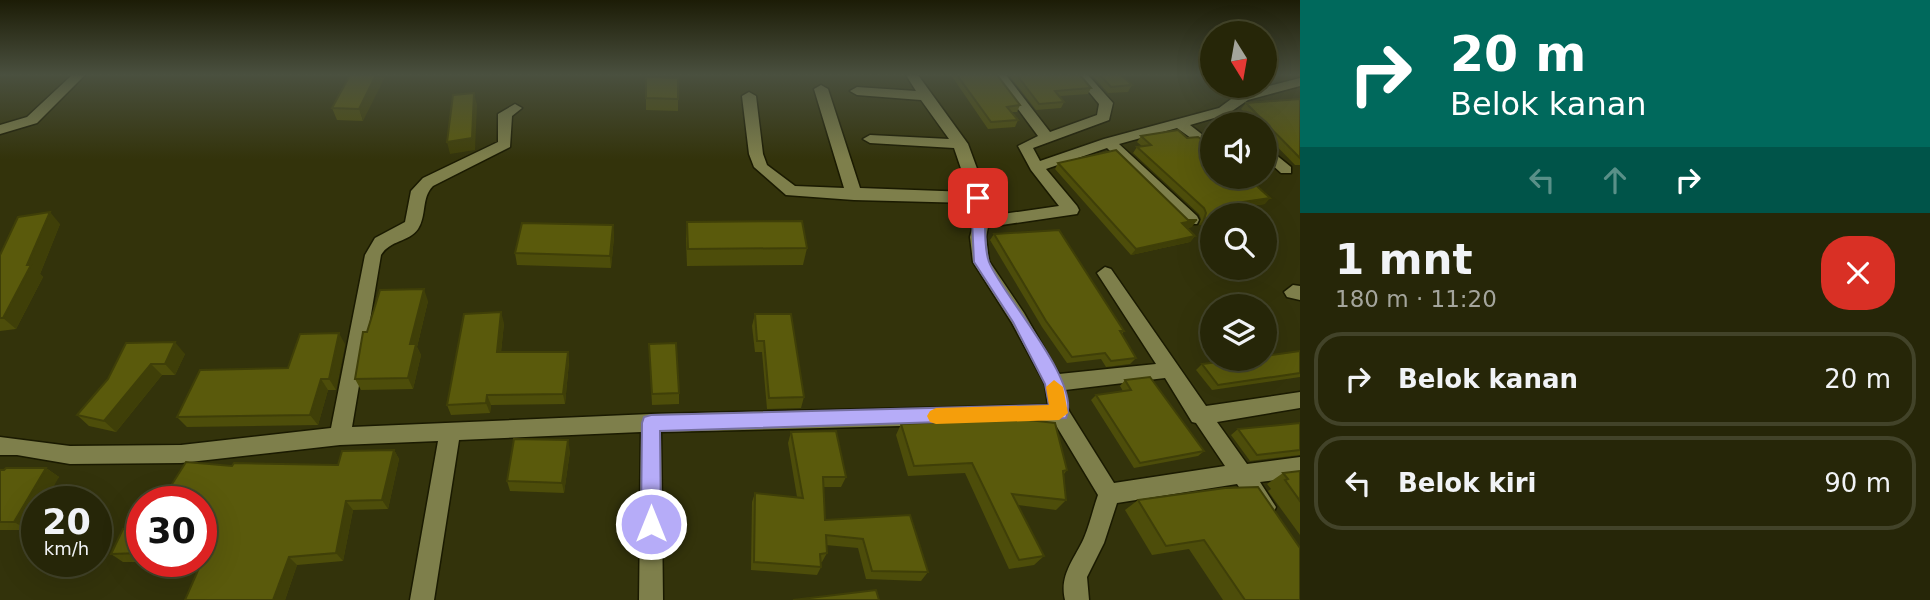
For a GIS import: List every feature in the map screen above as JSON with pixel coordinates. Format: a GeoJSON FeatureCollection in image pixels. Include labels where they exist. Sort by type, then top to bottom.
{"type":"FeatureCollection","features":[{"type":"Feature","properties":{"kind":"street"},"geometry":{"type":"LineString","coordinates":[[0,130],[32,120],[50,103]]}},
{"type":"Feature","properties":{"kind":"street"},"geometry":{"type":"LineString","coordinates":[[750,103],[756,154],[761,167],[791,191],[978,198]]}},
{"type":"Feature","properties":{"kind":"street"},"geometry":{"type":"LineString","coordinates":[[825,103],[854,195]]}},
{"type":"Feature","properties":{"kind":"street"},"geometry":{"type":"LineString","coordinates":[[929,103],[961,144],[973,169],[981,222],[978,237],[981,262],[1018,318],[1054,383],[1059,413],[1110,494]]}},
{"type":"Feature","properties":{"kind":"street"},"geometry":{"type":"LineString","coordinates":[[1020,103],[1046,137]]}},
{"type":"Feature","properties":{"kind":"street"},"geometry":{"type":"LineString","coordinates":[[981,222],[1070,210],[1036,167],[1025,146],[1104,117],[1106,103]]}},
{"type":"Feature","properties":{"kind":"street"},"geometry":{"type":"LineString","coordinates":[[1036,167],[1109,142],[1224,111],[1235,103]]}},
{"type":"Feature","properties":{"kind":"street"},"geometry":{"type":"LineString","coordinates":[[340,436],[373,255],[382,242],[408,230],[413,224],[419,191],[429,182],[505,144],[505,114],[514,108]]}},
{"type":"Feature","properties":{"kind":"street"},"geometry":{"type":"LineString","coordinates":[[1180,124],[1200,140]]}},
{"type":"Feature","properties":{"kind":"street"},"geometry":{"type":"LineString","coordinates":[[870,139],[961,144]]}},
{"type":"Feature","properties":{"kind":"street"},"geometry":{"type":"LineString","coordinates":[[1109,142],[1191,220]]}},
{"type":"Feature","properties":{"kind":"street"},"geometry":{"type":"LineString","coordinates":[[1277,161],[1286,170]]}},
{"type":"Feature","properties":{"kind":"street"},"geometry":{"type":"LineString","coordinates":[[1105,273],[1199,416],[1242,472],[1278,527]]}},
{"type":"Feature","properties":{"kind":"street"},"geometry":{"type":"LineString","coordinates":[[1054,383],[1170,370]]}},
{"type":"Feature","properties":{"kind":"street"},"geometry":{"type":"LineString","coordinates":[[1199,416],[1300,400]]}},
{"type":"Feature","properties":{"kind":"street"},"geometry":{"type":"LineString","coordinates":[[0,446],[17,446],[69,455],[128,456],[181,454],[340,436],[651,423],[1059,413]]}},
{"type":"Feature","properties":{"kind":"street"},"geometry":{"type":"LineString","coordinates":[[651,423],[651,600]]}},
{"type":"Feature","properties":{"kind":"street"},"geometry":{"type":"LineString","coordinates":[[422,600],[450,433]]}},
{"type":"Feature","properties":{"kind":"street"},"geometry":{"type":"LineString","coordinates":[[1110,494],[1242,472],[1300,467]]}},
{"type":"Feature","properties":{"kind":"street"},"geometry":{"type":"LineString","coordinates":[[1077,600],[1073,588],[1077,569],[1092,546],[1110,494]]}},
{"type":"Feature","properties":{"kind":"building"},"geometry":{"type":"Polygon","coordinates":[[[335,103],[362,103],[359,109],[332,108],[335,103]]]}},
{"type":"Feature","properties":{"kind":"building"},"geometry":{"type":"Polygon","coordinates":[[[452,103],[474,103],[472,138],[447,142],[452,103]]]}},
{"type":"Feature","properties":{"kind":"building"},"geometry":{"type":"Polygon","coordinates":[[[977,103],[1020,105],[1007,107],[1018,120],[991,122],[977,103]]]}},
{"type":"Feature","properties":{"kind":"building"},"geometry":{"type":"Polygon","coordinates":[[[1246,103],[1300,103],[1300,158],[1277,135],[1277,112],[1255,112],[1246,103]]]}},
{"type":"Feature","properties":{"kind":"building"},"geometry":{"type":"Polygon","coordinates":[[[1178,130],[1187,138],[1198,137],[1200,189],[1260,189],[1270,198],[1200,204],[1137,147],[1151,145],[1141,136],[1178,130]]]}},
{"type":"Feature","properties":{"kind":"building"},"geometry":{"type":"Polygon","coordinates":[[[1116,150],[1188,220],[1197,220],[1182,223],[1195,236],[1136,249],[1058,163],[1116,150]]]}},
{"type":"Feature","properties":{"kind":"building"},"geometry":{"type":"Polygon","coordinates":[[[50,212],[27,265],[31,265],[3,318],[0,318],[0,255],[18,217],[50,212]]]}},
{"type":"Feature","properties":{"kind":"building"},"geometry":{"type":"Polygon","coordinates":[[[802,221],[807,248],[688,249],[687,222],[802,221]]]}},
{"type":"Feature","properties":{"kind":"building"},"geometry":{"type":"Polygon","coordinates":[[[522,223],[613,225],[610,256],[515,253],[522,223]]]}},
{"type":"Feature","properties":{"kind":"building"},"geometry":{"type":"Polygon","coordinates":[[[1059,230],[1124,331],[1120,331],[1136,358],[1111,361],[1105,353],[1072,357],[1046,321],[994,234],[1059,230]]]}},
{"type":"Feature","properties":{"kind":"building"},"geometry":{"type":"Polygon","coordinates":[[[424,289],[410,344],[416,344],[408,378],[355,379],[363,332],[367,332],[380,290],[424,289]]]}},
{"type":"Feature","properties":{"kind":"building"},"geometry":{"type":"Polygon","coordinates":[[[501,312],[497,352],[568,352],[563,394],[487,395],[486,403],[447,405],[464,314],[501,312]]]}},
{"type":"Feature","properties":{"kind":"building"},"geometry":{"type":"Polygon","coordinates":[[[755,314],[791,314],[804,397],[769,398],[764,341],[757,341],[755,314]]]}},
{"type":"Feature","properties":{"kind":"building"},"geometry":{"type":"Polygon","coordinates":[[[339,333],[329,379],[321,379],[310,415],[177,417],[200,370],[288,368],[300,334],[339,333]]]}},
{"type":"Feature","properties":{"kind":"building"},"geometry":{"type":"Polygon","coordinates":[[[175,342],[165,364],[151,364],[104,421],[77,415],[108,379],[126,343],[175,342]]]}},
{"type":"Feature","properties":{"kind":"building"},"geometry":{"type":"Polygon","coordinates":[[[676,343],[679,393],[652,394],[649,344],[676,343]]]}},
{"type":"Feature","properties":{"kind":"building"},"geometry":{"type":"Polygon","coordinates":[[[1300,351],[1300,373],[1218,385],[1207,371],[1277,371],[1277,354],[1300,351]]]}},
{"type":"Feature","properties":{"kind":"building"},"geometry":{"type":"Polygon","coordinates":[[[1150,377],[1204,451],[1140,463],[1096,395],[1131,390],[1125,380],[1150,377]]]}},
{"type":"Feature","properties":{"kind":"building"},"geometry":{"type":"Polygon","coordinates":[[[1020,419],[1055,423],[1067,470],[1063,471],[1066,500],[1012,494],[1044,556],[1019,560],[972,463],[914,466],[901,424],[1020,419]]]}},
{"type":"Feature","properties":{"kind":"building"},"geometry":{"type":"Polygon","coordinates":[[[1300,423],[1300,450],[1257,455],[1238,429],[1300,423]]]}},
{"type":"Feature","properties":{"kind":"building"},"geometry":{"type":"Polygon","coordinates":[[[836,431],[846,477],[823,477],[825,520],[910,515],[928,572],[872,571],[863,539],[826,535],[827,553],[820,554],[821,567],[754,562],[755,493],[803,498],[791,432],[836,431]]]}},
{"type":"Feature","properties":{"kind":"building"},"geometry":{"type":"Polygon","coordinates":[[[514,439],[568,440],[562,483],[507,481],[514,439]]]}},
{"type":"Feature","properties":{"kind":"building"},"geometry":{"type":"Polygon","coordinates":[[[394,450],[382,500],[346,501],[336,553],[289,557],[273,600],[185,600],[195,577],[217,577],[217,486],[171,486],[186,462],[232,466],[234,463],[338,465],[342,451],[394,450]]]}},
{"type":"Feature","properties":{"kind":"building"},"geometry":{"type":"Polygon","coordinates":[[[46,468],[35,486],[21,486],[21,510],[14,522],[0,522],[0,470],[46,468]]]}},
{"type":"Feature","properties":{"kind":"building"},"geometry":{"type":"Polygon","coordinates":[[[1300,471],[1300,501],[1283,473],[1300,471]]]}},
{"type":"Feature","properties":{"kind":"building"},"geometry":{"type":"Polygon","coordinates":[[[1258,487],[1300,548],[1300,600],[1245,600],[1204,540],[1166,546],[1138,500],[1225,488],[1258,487]]]}},
{"type":"Feature","properties":{"kind":"building"},"geometry":{"type":"Polygon","coordinates":[[[123,529],[126,529],[126,554],[112,552],[123,529]]]}},
{"type":"Feature","properties":{"kind":"building"},"geometry":{"type":"Polygon","coordinates":[[[876,590],[879,600],[793,600],[876,590]]]}},
{"type":"Feature","properties":{"kind":"slow traffic"},"geometry":{"type":"LineString","coordinates":[[936,416],[1059,413],[1054,387]]}},
{"type":"Feature","properties":{"kind":"route"},"geometry":{"type":"LineString","coordinates":[[651,524],[651,423],[1059,413],[1054,383],[1018,318],[981,262],[978,198]]}}]}
